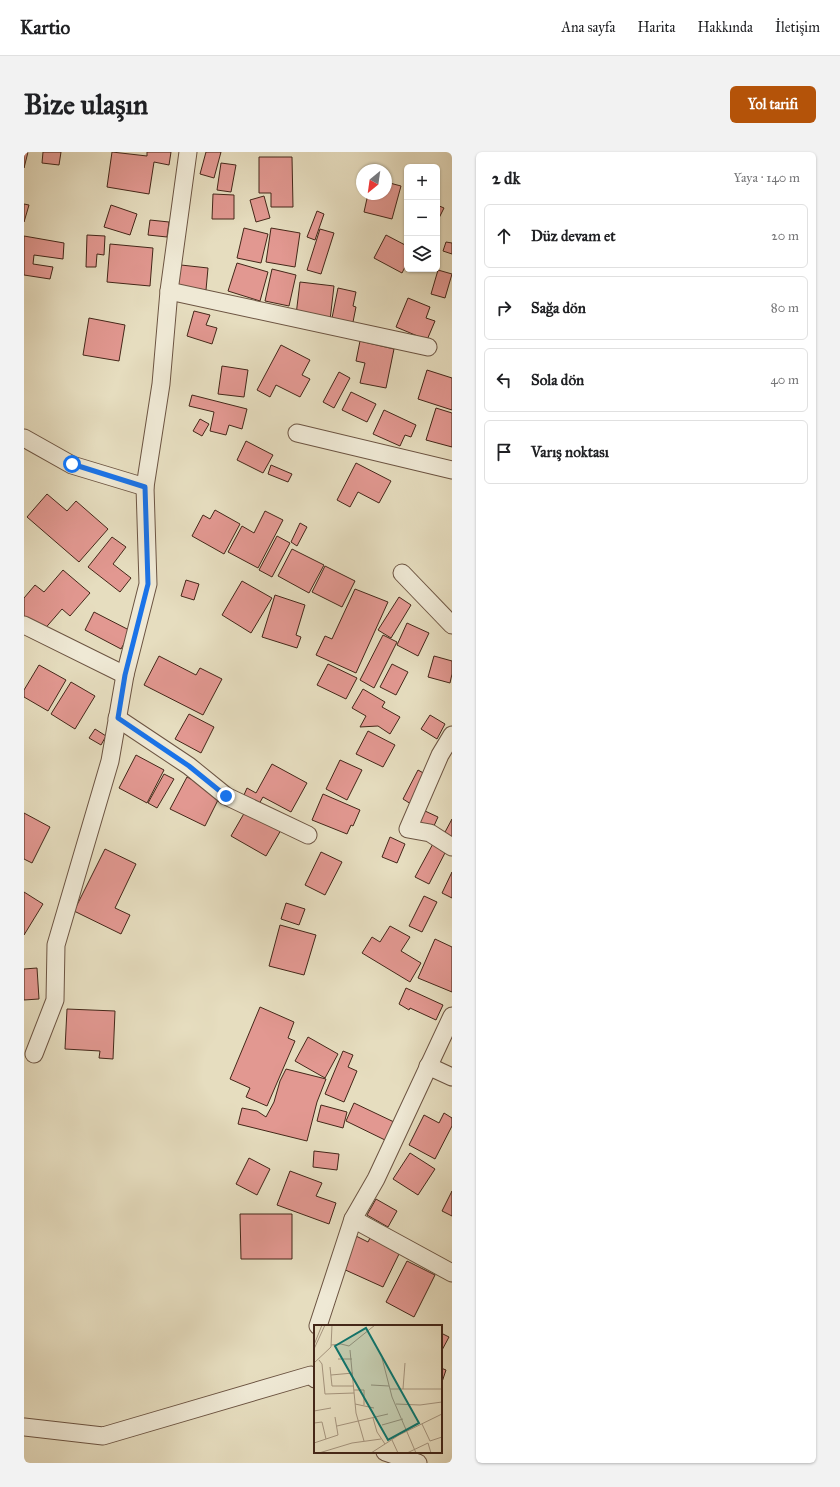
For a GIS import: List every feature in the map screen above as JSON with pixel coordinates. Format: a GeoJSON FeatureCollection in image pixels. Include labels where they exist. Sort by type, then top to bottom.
{"type":"FeatureCollection","features":[{"type":"Feature","properties":{"kind":"street"},"geometry":{"type":"LineString","coordinates":[[34,1054],[56,1000],[56,944],[110,761],[125,675],[148,584],[145,487],[161,384],[169,291],[188,152]]}},
{"type":"Feature","properties":{"kind":"street"},"geometry":{"type":"LineString","coordinates":[[169,291],[428,347]]}},
{"type":"Feature","properties":{"kind":"street"},"geometry":{"type":"LineString","coordinates":[[297,433],[452,470]]}},
{"type":"Feature","properties":{"kind":"street"},"geometry":{"type":"LineString","coordinates":[[24,438],[72,464],[145,487]]}},
{"type":"Feature","properties":{"kind":"street"},"geometry":{"type":"LineString","coordinates":[[402,573],[452,625]]}},
{"type":"Feature","properties":{"kind":"street"},"geometry":{"type":"LineString","coordinates":[[24,626],[125,675]]}},
{"type":"Feature","properties":{"kind":"street"},"geometry":{"type":"LineString","coordinates":[[118,718],[189,766],[226,796],[308,835]]}},
{"type":"Feature","properties":{"kind":"street"},"geometry":{"type":"LineString","coordinates":[[452,735],[440,755],[408,829],[430,833],[452,847]]}},
{"type":"Feature","properties":{"kind":"street"},"geometry":{"type":"LineString","coordinates":[[318,1325],[353,1219],[376,1179],[452,1016]]}},
{"type":"Feature","properties":{"kind":"street"},"geometry":{"type":"LineString","coordinates":[[428,1066],[452,1076]]}},
{"type":"Feature","properties":{"kind":"street"},"geometry":{"type":"LineString","coordinates":[[353,1219],[452,1273]]}},
{"type":"Feature","properties":{"kind":"street"},"geometry":{"type":"LineString","coordinates":[[24,1427],[102,1436],[311,1375],[314,1378]]}},
{"type":"Feature","properties":{"kind":"street"},"geometry":{"type":"LineString","coordinates":[[388,1453],[418,1463]]}},
{"type":"Feature","properties":{"kind":"building"},"geometry":{"type":"Polygon","coordinates":[[[24,152],[28,152],[24,168],[24,152]]]}},
{"type":"Feature","properties":{"kind":"building"},"geometry":{"type":"Polygon","coordinates":[[[43,152],[61,152],[59,165],[42,163],[43,152]]]}},
{"type":"Feature","properties":{"kind":"building"},"geometry":{"type":"Polygon","coordinates":[[[112,152],[147,156],[147,152],[171,152],[169,165],[154,162],[149,194],[107,187],[112,152]]]}},
{"type":"Feature","properties":{"kind":"building"},"geometry":{"type":"Polygon","coordinates":[[[206,152],[221,152],[214,178],[200,174],[206,152]]]}},
{"type":"Feature","properties":{"kind":"building"},"geometry":{"type":"Polygon","coordinates":[[[259,157],[292,157],[293,207],[271,207],[271,193],[259,193],[259,157]]]}},
{"type":"Feature","properties":{"kind":"building"},"geometry":{"type":"Polygon","coordinates":[[[221,163],[236,165],[231,192],[217,190],[221,163]]]}},
{"type":"Feature","properties":{"kind":"building"},"geometry":{"type":"Polygon","coordinates":[[[392,184],[401,186],[392,219],[364,212],[367,200],[392,200],[392,184]]]}},
{"type":"Feature","properties":{"kind":"building"},"geometry":{"type":"Polygon","coordinates":[[[213,194],[234,195],[234,219],[212,219],[213,194]]]}},
{"type":"Feature","properties":{"kind":"building"},"geometry":{"type":"Polygon","coordinates":[[[264,196],[270,218],[256,222],[250,200],[264,196]]]}},
{"type":"Feature","properties":{"kind":"building"},"geometry":{"type":"Polygon","coordinates":[[[24,204],[29,205],[24,222],[24,204]]]}},
{"type":"Feature","properties":{"kind":"building"},"geometry":{"type":"Polygon","coordinates":[[[111,205],[137,214],[130,235],[104,227],[111,205]]]}},
{"type":"Feature","properties":{"kind":"building"},"geometry":{"type":"Polygon","coordinates":[[[440,206],[444,208],[440,216],[440,206]]]}},
{"type":"Feature","properties":{"kind":"building"},"geometry":{"type":"Polygon","coordinates":[[[317,211],[324,214],[315,240],[307,237],[317,211]]]}},
{"type":"Feature","properties":{"kind":"building"},"geometry":{"type":"Polygon","coordinates":[[[150,220],[169,222],[167,237],[148,235],[150,220]]]}},
{"type":"Feature","properties":{"kind":"building"},"geometry":{"type":"Polygon","coordinates":[[[244,228],[268,234],[261,263],[237,258],[244,228]]]}},
{"type":"Feature","properties":{"kind":"building"},"geometry":{"type":"Polygon","coordinates":[[[271,228],[300,233],[295,267],[266,262],[271,228]]]}},
{"type":"Feature","properties":{"kind":"building"},"geometry":{"type":"Polygon","coordinates":[[[320,229],[334,233],[321,274],[307,270],[320,229]]]}},
{"type":"Feature","properties":{"kind":"building"},"geometry":{"type":"Polygon","coordinates":[[[87,235],[105,236],[104,255],[97,254],[96,267],[86,267],[87,235]]]}},
{"type":"Feature","properties":{"kind":"building"},"geometry":{"type":"Polygon","coordinates":[[[386,235],[404,244],[404,269],[402,273],[374,258],[386,235]]]}},
{"type":"Feature","properties":{"kind":"building"},"geometry":{"type":"Polygon","coordinates":[[[24,236],[64,243],[63,259],[34,255],[33,264],[53,267],[50,279],[24,275],[24,236]]]}},
{"type":"Feature","properties":{"kind":"building"},"geometry":{"type":"Polygon","coordinates":[[[446,242],[452,243],[452,254],[443,251],[446,242]]]}},
{"type":"Feature","properties":{"kind":"building"},"geometry":{"type":"Polygon","coordinates":[[[110,244],[153,248],[150,286],[107,282],[110,244]]]}},
{"type":"Feature","properties":{"kind":"building"},"geometry":{"type":"Polygon","coordinates":[[[237,263],[268,272],[260,301],[228,291],[237,263]]]}},
{"type":"Feature","properties":{"kind":"building"},"geometry":{"type":"Polygon","coordinates":[[[181,265],[208,268],[206,290],[178,286],[181,265]]]}},
{"type":"Feature","properties":{"kind":"building"},"geometry":{"type":"Polygon","coordinates":[[[272,269],[296,275],[289,306],[265,301],[272,269]]]}},
{"type":"Feature","properties":{"kind":"building"},"geometry":{"type":"Polygon","coordinates":[[[440,271],[452,274],[445,298],[431,294],[437,272],[440,272],[440,271]]]}},
{"type":"Feature","properties":{"kind":"building"},"geometry":{"type":"Polygon","coordinates":[[[300,282],[334,286],[330,320],[296,315],[300,282]]]}},
{"type":"Feature","properties":{"kind":"building"},"geometry":{"type":"Polygon","coordinates":[[[338,288],[356,292],[353,306],[356,307],[352,327],[331,323],[338,288]]]}},
{"type":"Feature","properties":{"kind":"building"},"geometry":{"type":"Polygon","coordinates":[[[408,298],[430,307],[426,318],[435,321],[427,340],[396,327],[408,298]]]}},
{"type":"Feature","properties":{"kind":"building"},"geometry":{"type":"Polygon","coordinates":[[[194,311],[210,315],[206,325],[217,328],[212,344],[187,336],[194,311]]]}},
{"type":"Feature","properties":{"kind":"building"},"geometry":{"type":"Polygon","coordinates":[[[89,318],[125,325],[119,361],[83,355],[89,318]]]}},
{"type":"Feature","properties":{"kind":"building"},"geometry":{"type":"Polygon","coordinates":[[[360,341],[394,349],[386,388],[360,383],[365,363],[356,361],[360,341]]]}},
{"type":"Feature","properties":{"kind":"building"},"geometry":{"type":"Polygon","coordinates":[[[281,345],[310,360],[302,375],[310,379],[300,397],[276,385],[270,397],[257,390],[281,345]]]}},
{"type":"Feature","properties":{"kind":"building"},"geometry":{"type":"Polygon","coordinates":[[[222,366],[248,370],[244,397],[218,394],[222,366]]]}},
{"type":"Feature","properties":{"kind":"building"},"geometry":{"type":"Polygon","coordinates":[[[427,370],[452,378],[452,410],[418,399],[427,370]]]}},
{"type":"Feature","properties":{"kind":"building"},"geometry":{"type":"Polygon","coordinates":[[[339,372],[350,378],[334,408],[323,402],[339,372]]]}},
{"type":"Feature","properties":{"kind":"building"},"geometry":{"type":"Polygon","coordinates":[[[351,392],[376,404],[367,422],[342,410],[351,392]]]}},
{"type":"Feature","properties":{"kind":"building"},"geometry":{"type":"Polygon","coordinates":[[[192,395],[247,409],[242,429],[229,425],[226,435],[210,431],[214,412],[189,406],[192,395]]]}},
{"type":"Feature","properties":{"kind":"building"},"geometry":{"type":"Polygon","coordinates":[[[436,408],[452,413],[452,447],[426,440],[436,408]]]}},
{"type":"Feature","properties":{"kind":"building"},"geometry":{"type":"Polygon","coordinates":[[[384,410],[416,425],[411,437],[405,435],[400,446],[373,434],[384,410]]]}},
{"type":"Feature","properties":{"kind":"building"},"geometry":{"type":"Polygon","coordinates":[[[200,419],[209,424],[202,436],[193,431],[200,419]]]}},
{"type":"Feature","properties":{"kind":"building"},"geometry":{"type":"Polygon","coordinates":[[[246,441],[273,455],[263,473],[237,460],[246,441]]]}},
{"type":"Feature","properties":{"kind":"building"},"geometry":{"type":"Polygon","coordinates":[[[356,463],[391,481],[379,503],[358,492],[350,507],[337,500],[356,463]]]}},
{"type":"Feature","properties":{"kind":"building"},"geometry":{"type":"Polygon","coordinates":[[[271,465],[292,474],[288,482],[268,474],[271,465]]]}},
{"type":"Feature","properties":{"kind":"building"},"geometry":{"type":"Polygon","coordinates":[[[47,494],[67,511],[76,501],[108,529],[79,562],[27,517],[47,494]]]}},
{"type":"Feature","properties":{"kind":"building"},"geometry":{"type":"Polygon","coordinates":[[[215,510],[240,524],[224,554],[192,536],[203,515],[210,519],[215,510]]]}},
{"type":"Feature","properties":{"kind":"building"},"geometry":{"type":"Polygon","coordinates":[[[265,511],[283,520],[258,568],[228,552],[242,526],[254,533],[265,511]]]}},
{"type":"Feature","properties":{"kind":"building"},"geometry":{"type":"Polygon","coordinates":[[[300,523],[307,527],[297,546],[291,542],[300,523]]]}},
{"type":"Feature","properties":{"kind":"building"},"geometry":{"type":"Polygon","coordinates":[[[277,536],[290,543],[272,577],[259,570],[277,536]]]}},
{"type":"Feature","properties":{"kind":"building"},"geometry":{"type":"Polygon","coordinates":[[[112,537],[126,547],[113,564],[131,578],[120,592],[88,567],[112,537]]]}},
{"type":"Feature","properties":{"kind":"building"},"geometry":{"type":"Polygon","coordinates":[[[292,549],[324,565],[309,593],[278,576],[292,549]]]}},
{"type":"Feature","properties":{"kind":"building"},"geometry":{"type":"Polygon","coordinates":[[[325,566],[355,581],[342,607],[312,592],[325,566]]]}},
{"type":"Feature","properties":{"kind":"building"},"geometry":{"type":"Polygon","coordinates":[[[63,570],[90,593],[70,616],[62,609],[42,632],[24,616],[24,598],[35,585],[44,592],[63,570]]]}},
{"type":"Feature","properties":{"kind":"building"},"geometry":{"type":"Polygon","coordinates":[[[186,580],[199,584],[194,600],[181,596],[186,580]]]}},
{"type":"Feature","properties":{"kind":"building"},"geometry":{"type":"Polygon","coordinates":[[[242,581],[272,598],[251,633],[222,615],[242,581]]]}},
{"type":"Feature","properties":{"kind":"building"},"geometry":{"type":"Polygon","coordinates":[[[355,589],[388,602],[356,673],[316,655],[325,636],[332,639],[355,589]]]}},
{"type":"Feature","properties":{"kind":"building"},"geometry":{"type":"Polygon","coordinates":[[[275,595],[305,605],[296,635],[301,637],[297,648],[262,637],[275,595]]]}},
{"type":"Feature","properties":{"kind":"building"},"geometry":{"type":"Polygon","coordinates":[[[399,597],[411,605],[391,638],[378,630],[399,597]]]}},
{"type":"Feature","properties":{"kind":"building"},"geometry":{"type":"Polygon","coordinates":[[[94,612],[131,631],[121,649],[85,630],[94,612]]]}},
{"type":"Feature","properties":{"kind":"building"},"geometry":{"type":"Polygon","coordinates":[[[407,623],[429,633],[418,656],[397,645],[407,623]]]}},
{"type":"Feature","properties":{"kind":"building"},"geometry":{"type":"Polygon","coordinates":[[[383,635],[397,642],[374,688],[360,680],[383,635]]]}},
{"type":"Feature","properties":{"kind":"building"},"geometry":{"type":"Polygon","coordinates":[[[159,656],[196,675],[200,668],[222,679],[203,715],[144,685],[159,656]]]}},
{"type":"Feature","properties":{"kind":"building"},"geometry":{"type":"Polygon","coordinates":[[[434,656],[452,661],[450,683],[428,677],[434,656]]]}},
{"type":"Feature","properties":{"kind":"building"},"geometry":{"type":"Polygon","coordinates":[[[328,664],[357,678],[346,699],[317,685],[328,664]]]}},
{"type":"Feature","properties":{"kind":"building"},"geometry":{"type":"Polygon","coordinates":[[[392,664],[408,672],[396,695],[380,687],[392,664]]]}},
{"type":"Feature","properties":{"kind":"building"},"geometry":{"type":"Polygon","coordinates":[[[39,665],[66,680],[48,711],[24,697],[24,690],[39,665]]]}},
{"type":"Feature","properties":{"kind":"building"},"geometry":{"type":"Polygon","coordinates":[[[71,682],[95,696],[75,729],[51,714],[71,682]]]}},
{"type":"Feature","properties":{"kind":"building"},"geometry":{"type":"Polygon","coordinates":[[[363,689],[385,702],[382,707],[400,717],[390,734],[378,726],[360,727],[366,716],[352,708],[363,689]]]}},
{"type":"Feature","properties":{"kind":"building"},"geometry":{"type":"Polygon","coordinates":[[[189,714],[214,727],[201,753],[175,739],[189,714]]]}},
{"type":"Feature","properties":{"kind":"building"},"geometry":{"type":"Polygon","coordinates":[[[430,715],[445,724],[437,739],[421,729],[430,715]]]}},
{"type":"Feature","properties":{"kind":"building"},"geometry":{"type":"Polygon","coordinates":[[[95,729],[106,736],[101,745],[89,738],[95,729]]]}},
{"type":"Feature","properties":{"kind":"building"},"geometry":{"type":"Polygon","coordinates":[[[368,731],[395,745],[383,767],[356,754],[368,731]]]}},
{"type":"Feature","properties":{"kind":"building"},"geometry":{"type":"Polygon","coordinates":[[[136,755],[164,770],[147,803],[119,788],[136,755]]]}},
{"type":"Feature","properties":{"kind":"building"},"geometry":{"type":"Polygon","coordinates":[[[340,760],[362,770],[347,800],[326,789],[340,760]]]}},
{"type":"Feature","properties":{"kind":"building"},"geometry":{"type":"Polygon","coordinates":[[[272,764],[307,783],[291,812],[263,797],[259,804],[244,795],[247,788],[256,793],[272,764]]]}},
{"type":"Feature","properties":{"kind":"building"},"geometry":{"type":"Polygon","coordinates":[[[418,770],[427,775],[411,804],[403,799],[418,770]]]}},
{"type":"Feature","properties":{"kind":"building"},"geometry":{"type":"Polygon","coordinates":[[[164,774],[174,779],[157,808],[148,803],[164,774]]]}},
{"type":"Feature","properties":{"kind":"building"},"geometry":{"type":"Polygon","coordinates":[[[187,777],[221,794],[205,826],[170,809],[187,777]]]}},
{"type":"Feature","properties":{"kind":"building"},"geometry":{"type":"Polygon","coordinates":[[[323,794],[360,810],[353,826],[351,825],[347,834],[312,820],[323,794]]]}},
{"type":"Feature","properties":{"kind":"building"},"geometry":{"type":"Polygon","coordinates":[[[246,810],[281,830],[266,856],[231,836],[246,810]]]}},
{"type":"Feature","properties":{"kind":"building"},"geometry":{"type":"Polygon","coordinates":[[[425,811],[438,817],[433,828],[420,822],[425,811]]]}},
{"type":"Feature","properties":{"kind":"building"},"geometry":{"type":"Polygon","coordinates":[[[24,813],[50,827],[32,863],[24,859],[24,813]]]}},
{"type":"Feature","properties":{"kind":"building"},"geometry":{"type":"Polygon","coordinates":[[[452,819],[452,838],[444,834],[452,819]]]}},
{"type":"Feature","properties":{"kind":"building"},"geometry":{"type":"Polygon","coordinates":[[[390,837],[405,844],[397,863],[382,857],[390,837]]]}},
{"type":"Feature","properties":{"kind":"building"},"geometry":{"type":"Polygon","coordinates":[[[435,840],[448,847],[429,884],[415,877],[435,840]]]}},
{"type":"Feature","properties":{"kind":"building"},"geometry":{"type":"Polygon","coordinates":[[[105,849],[136,864],[115,908],[130,915],[121,934],[74,911],[105,849]]]}},
{"type":"Feature","properties":{"kind":"building"},"geometry":{"type":"Polygon","coordinates":[[[321,852],[342,862],[325,895],[305,885],[321,852]]]}},
{"type":"Feature","properties":{"kind":"building"},"geometry":{"type":"Polygon","coordinates":[[[452,872],[452,898],[442,893],[452,872]]]}},
{"type":"Feature","properties":{"kind":"building"},"geometry":{"type":"Polygon","coordinates":[[[24,892],[43,904],[24,935],[24,892]]]}},
{"type":"Feature","properties":{"kind":"building"},"geometry":{"type":"Polygon","coordinates":[[[424,896],[437,902],[422,932],[409,926],[424,896]]]}},
{"type":"Feature","properties":{"kind":"building"},"geometry":{"type":"Polygon","coordinates":[[[286,903],[305,909],[299,925],[281,919],[286,903]]]}},
{"type":"Feature","properties":{"kind":"building"},"geometry":{"type":"Polygon","coordinates":[[[280,925],[316,935],[304,975],[269,966],[280,925]]]}},
{"type":"Feature","properties":{"kind":"building"},"geometry":{"type":"Polygon","coordinates":[[[390,926],[410,937],[401,951],[421,963],[410,982],[362,953],[372,937],[380,942],[390,926]]]}},
{"type":"Feature","properties":{"kind":"building"},"geometry":{"type":"Polygon","coordinates":[[[435,939],[452,947],[452,992],[418,978],[435,939]]]}},
{"type":"Feature","properties":{"kind":"building"},"geometry":{"type":"Polygon","coordinates":[[[37,968],[39,999],[24,1000],[24,969],[37,968]]]}},
{"type":"Feature","properties":{"kind":"building"},"geometry":{"type":"Polygon","coordinates":[[[406,988],[443,1005],[436,1020],[410,1008],[409,1010],[399,1004],[406,988]]]}},
{"type":"Feature","properties":{"kind":"building"},"geometry":{"type":"Polygon","coordinates":[[[260,1007],[294,1022],[288,1038],[295,1041],[267,1106],[246,1097],[250,1088],[230,1079],[260,1007]]]}},
{"type":"Feature","properties":{"kind":"building"},"geometry":{"type":"Polygon","coordinates":[[[67,1009],[115,1011],[113,1059],[99,1058],[100,1051],[65,1049],[67,1009]]]}},
{"type":"Feature","properties":{"kind":"building"},"geometry":{"type":"Polygon","coordinates":[[[308,1037],[338,1054],[325,1078],[295,1061],[308,1037]]]}},
{"type":"Feature","properties":{"kind":"building"},"geometry":{"type":"Polygon","coordinates":[[[343,1051],[353,1055],[348,1067],[357,1071],[344,1102],[325,1094],[343,1051]]]}},
{"type":"Feature","properties":{"kind":"building"},"geometry":{"type":"Polygon","coordinates":[[[286,1069],[326,1079],[317,1102],[307,1141],[238,1124],[242,1108],[257,1111],[266,1117],[274,1102],[280,1081],[286,1069]]]}},
{"type":"Feature","properties":{"kind":"building"},"geometry":{"type":"Polygon","coordinates":[[[354,1103],[394,1122],[385,1140],[346,1121],[354,1103]]]}},
{"type":"Feature","properties":{"kind":"building"},"geometry":{"type":"Polygon","coordinates":[[[321,1105],[347,1112],[343,1128],[317,1121],[321,1105]]]}},
{"type":"Feature","properties":{"kind":"building"},"geometry":{"type":"Polygon","coordinates":[[[444,1113],[452,1118],[452,1126],[435,1159],[409,1145],[424,1115],[439,1123],[444,1113]]]}},
{"type":"Feature","properties":{"kind":"building"},"geometry":{"type":"Polygon","coordinates":[[[314,1151],[339,1154],[337,1170],[313,1167],[314,1151]]]}},
{"type":"Feature","properties":{"kind":"building"},"geometry":{"type":"Polygon","coordinates":[[[410,1153],[435,1169],[418,1195],[393,1179],[410,1153]]]}},
{"type":"Feature","properties":{"kind":"building"},"geometry":{"type":"Polygon","coordinates":[[[249,1158],[270,1169],[257,1195],[236,1184],[249,1158]]]}},
{"type":"Feature","properties":{"kind":"building"},"geometry":{"type":"Polygon","coordinates":[[[290,1171],[322,1183],[316,1196],[336,1203],[329,1224],[277,1205],[290,1171]]]}},
{"type":"Feature","properties":{"kind":"building"},"geometry":{"type":"Polygon","coordinates":[[[452,1191],[452,1216],[442,1211],[452,1191]]]}},
{"type":"Feature","properties":{"kind":"building"},"geometry":{"type":"Polygon","coordinates":[[[376,1199],[397,1211],[388,1227],[367,1215],[376,1199]]]}},
{"type":"Feature","properties":{"kind":"building"},"geometry":{"type":"Polygon","coordinates":[[[240,1214],[292,1214],[292,1259],[241,1259],[240,1214]]]}},
{"type":"Feature","properties":{"kind":"building"},"geometry":{"type":"Polygon","coordinates":[[[356,1236],[368,1242],[370,1238],[400,1252],[383,1287],[341,1268],[356,1236]]]}},
{"type":"Feature","properties":{"kind":"building"},"geometry":{"type":"Polygon","coordinates":[[[407,1261],[435,1275],[414,1317],[386,1302],[407,1261]]]}},
{"type":"Feature","properties":{"kind":"building"},"geometry":{"type":"Polygon","coordinates":[[[442,1334],[449,1337],[442,1350],[442,1334]]]}},
{"type":"Feature","properties":{"kind":"building"},"geometry":{"type":"Polygon","coordinates":[[[442,1368],[446,1370],[442,1382],[442,1368]]]}},
{"type":"Feature","properties":{"kind":"route"},"geometry":{"type":"LineString","coordinates":[[72,464],[145,487],[148,584],[125,675],[118,718],[189,766],[226,796]]}}]}
